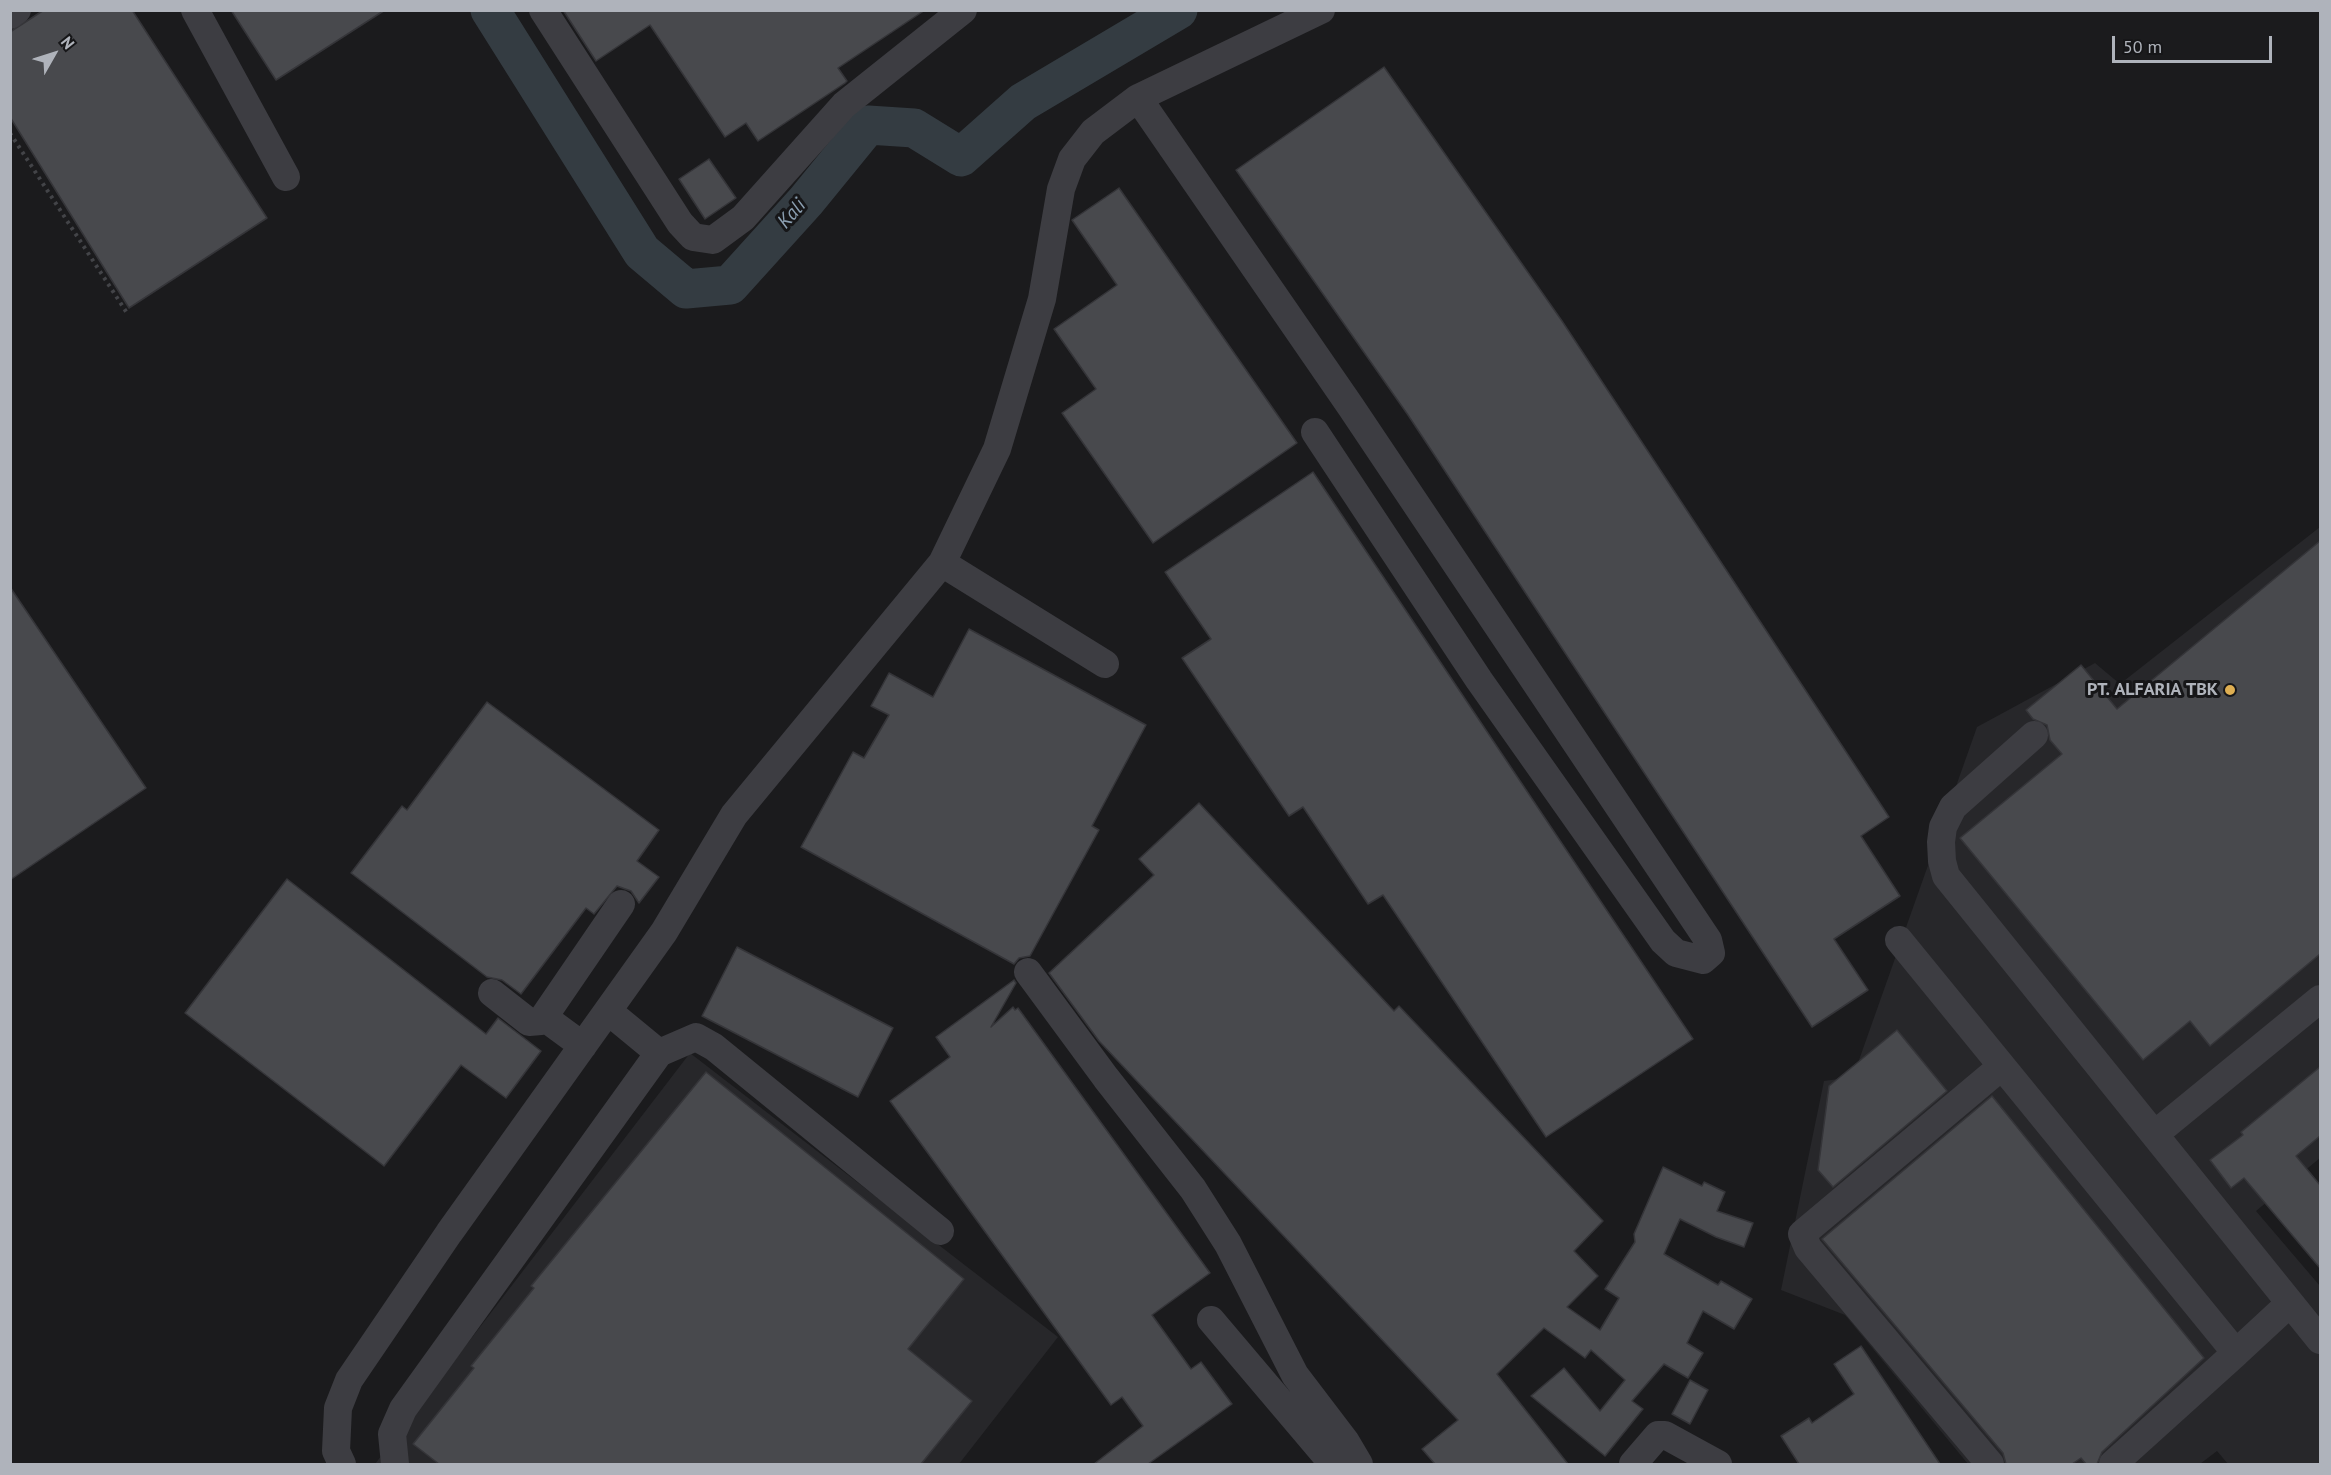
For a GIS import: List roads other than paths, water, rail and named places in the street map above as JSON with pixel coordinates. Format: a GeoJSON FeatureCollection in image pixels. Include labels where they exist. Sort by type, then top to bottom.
{"type":"FeatureCollection","features":[{"type":"Feature","properties":{"kind":"street"},"geometry":{"type":"LineString","coordinates":[[10,15],[17,10]]}},
{"type":"Feature","properties":{"kind":"street"},"geometry":{"type":"LineString","coordinates":[[195,10],[286,177]]}},
{"type":"Feature","properties":{"kind":"street"},"geometry":{"type":"LineString","coordinates":[[543,10],[680,223],[693,237],[713,240],[743,218],[844,105],[963,10]]}},
{"type":"Feature","properties":{"kind":"street"},"geometry":{"type":"LineString","coordinates":[[342,1464],[336,1451],[338,1408],[349,1380],[449,1233],[664,932],[734,815],[942,562],[997,449],[1042,299],[1061,189],[1072,159],[1093,132],[1138,98],[1321,10]]}},
{"type":"Feature","properties":{"kind":"street"},"geometry":{"type":"LineString","coordinates":[[1138,98],[1351,407],[1708,940],[1711,953],[1704,960],[1676,953],[1663,941],[1479,680],[1398,557],[1308,436],[1351,407]]}},
{"type":"Feature","properties":{"kind":"street"},"geometry":{"type":"LineString","coordinates":[[1398,557],[1436,534]]}},
{"type":"Feature","properties":{"kind":"street"},"geometry":{"type":"LineString","coordinates":[[942,562],[1105,664]]}},
{"type":"Feature","properties":{"kind":"street"},"geometry":{"type":"LineString","coordinates":[[1479,680],[1516,654]]}},
{"type":"Feature","properties":{"kind":"street"},"geometry":{"type":"LineString","coordinates":[[2034,735],[1953,807],[1943,828],[1940,852],[1946,876],[2320,1340]]}},
{"type":"Feature","properties":{"kind":"street"},"geometry":{"type":"LineString","coordinates":[[1566,805],[1601,781]]}},
{"type":"Feature","properties":{"kind":"street"},"geometry":{"type":"LineString","coordinates":[[492,993],[533,1023],[545,1018],[621,904]]}},
{"type":"Feature","properties":{"kind":"street"},"geometry":{"type":"LineString","coordinates":[[1899,940],[2236,1353]]}},
{"type":"Feature","properties":{"kind":"street"},"geometry":{"type":"LineString","coordinates":[[1028,972],[1193,1190],[1228,1244],[1295,1376],[1346,1442],[1359,1464]]}},
{"type":"Feature","properties":{"kind":"street"},"geometry":{"type":"LineString","coordinates":[[2155,1134],[2320,999]]}},
{"type":"Feature","properties":{"kind":"street"},"geometry":{"type":"LineString","coordinates":[[608,1011],[659,1053]]}},
{"type":"Feature","properties":{"kind":"street"},"geometry":{"type":"LineString","coordinates":[[545,1018],[583,1046]]}},
{"type":"Feature","properties":{"kind":"street"},"geometry":{"type":"LineString","coordinates":[[395,1464],[392,1434],[403,1409],[659,1053],[696,1037],[714,1047],[940,1231]]}},
{"type":"Feature","properties":{"kind":"street"},"geometry":{"type":"LineString","coordinates":[[1990,1464],[1808,1248],[1802,1234],[2001,1067]]}},
{"type":"Feature","properties":{"kind":"street"},"geometry":{"type":"LineString","coordinates":[[2113,1464],[2290,1304]]}},
{"type":"Feature","properties":{"kind":"street"},"geometry":{"type":"LineString","coordinates":[[1211,1320],[1333,1464]]}},
{"type":"Feature","properties":{"kind":"street"},"geometry":{"type":"LineString","coordinates":[[1633,1464],[1658,1435],[1665,1435],[1718,1464]]}},
{"type":"Feature","properties":{"kind":"waterway","name":"Kali"},"geometry":{"type":"LineString","coordinates":[[490,10],[642,252],[686,289],[730,285],[806,201],[868,125],[914,128],[961,157],[1023,102],[1178,10]]}},
{"type":"Feature","properties":{"kind":"place","name":"PT. ALFARIA TBK"},"geometry":{"type":"Point","coordinates":[2230,690]}}]}
